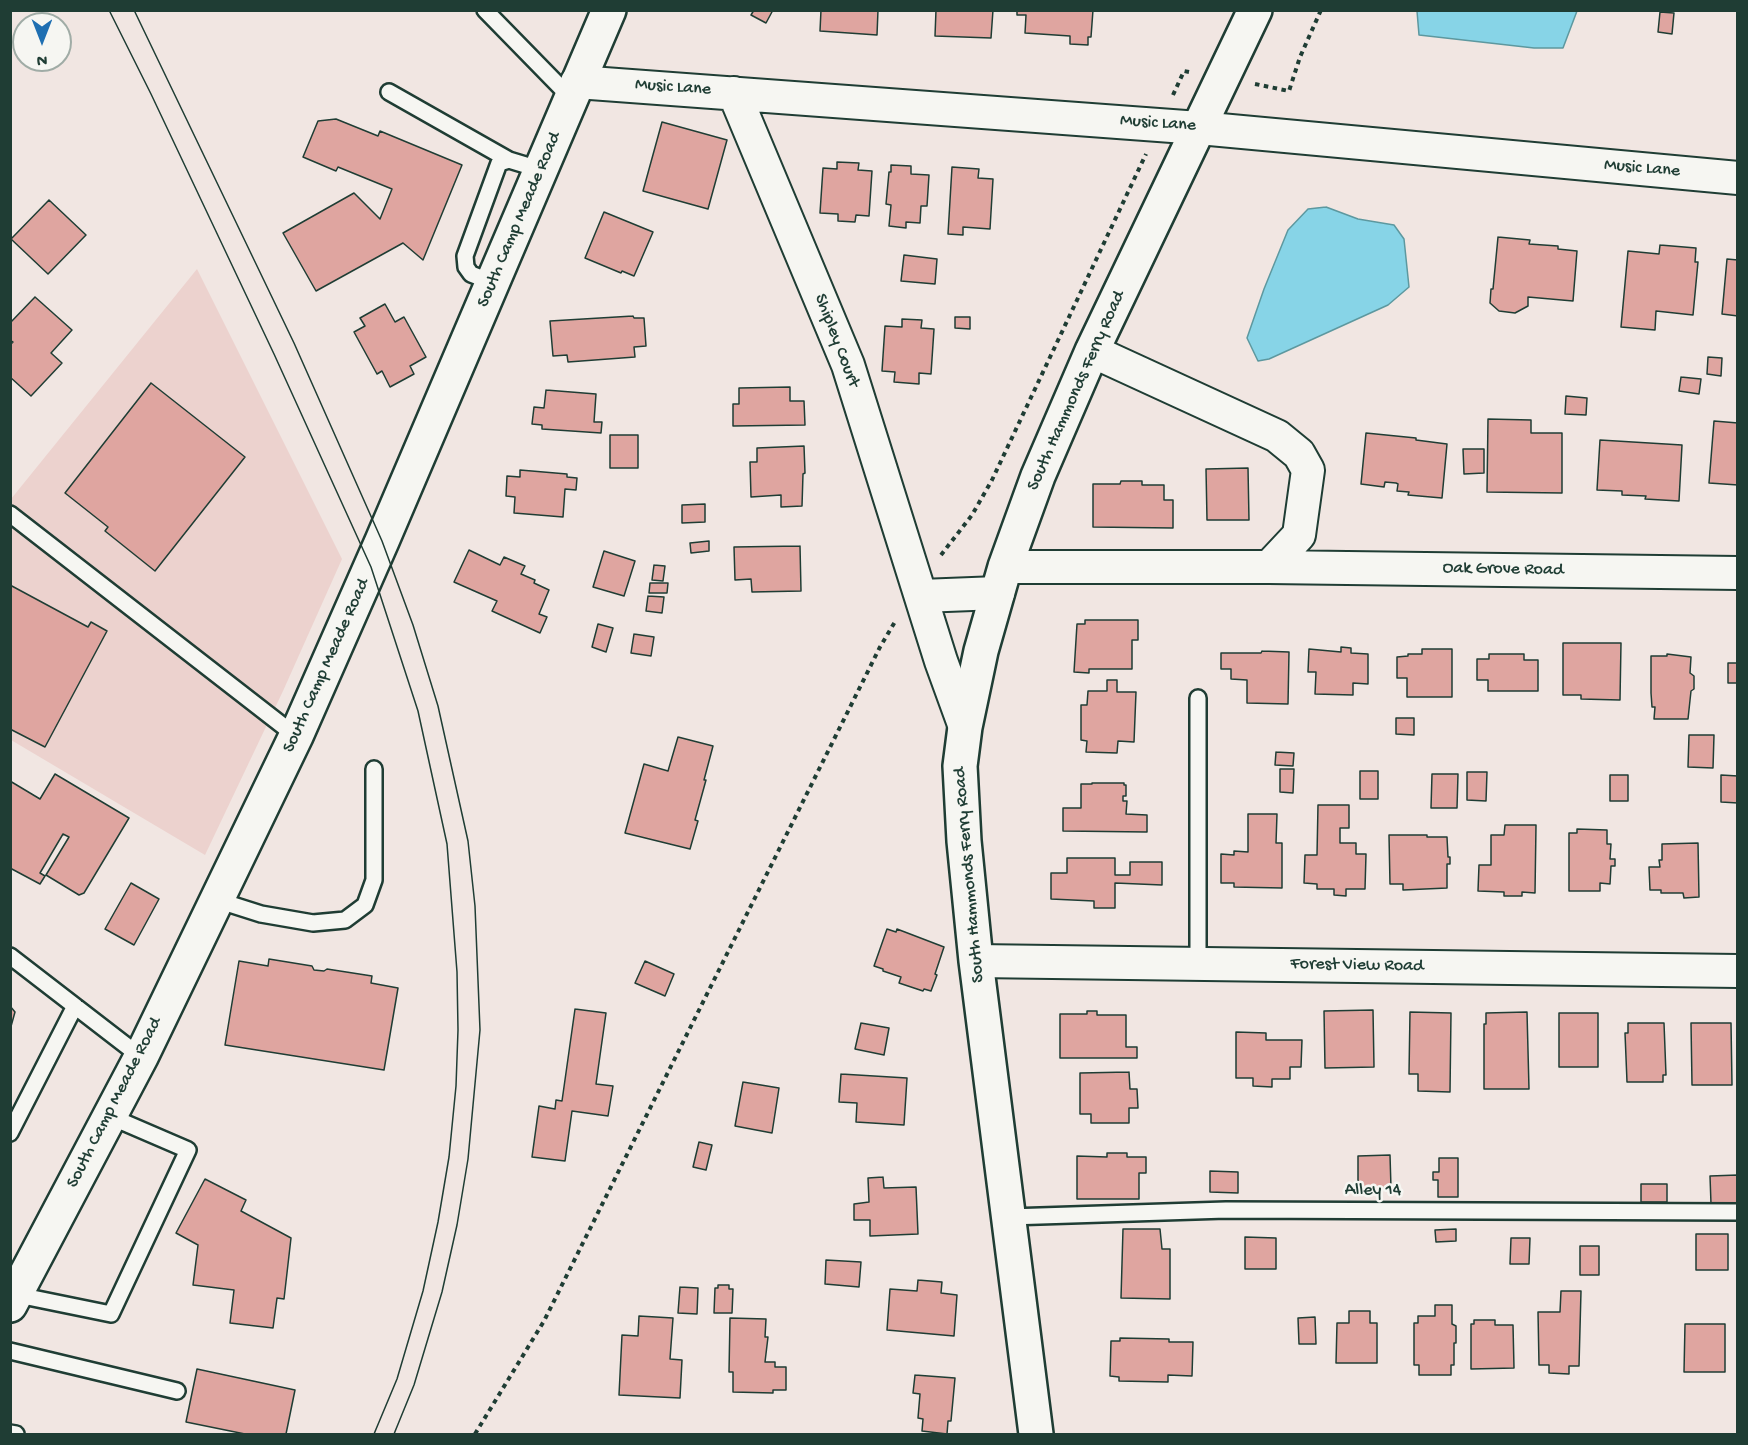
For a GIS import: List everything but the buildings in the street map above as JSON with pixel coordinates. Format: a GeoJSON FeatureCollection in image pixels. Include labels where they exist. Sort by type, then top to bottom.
{"type":"FeatureCollection","features":[{"type":"Feature","properties":{"kind":"street","name":"South Camp Meade Road"},"geometry":{"type":"LineString","coordinates":[[12,1298],[141,1057],[296,736],[494,283],[609,10]]}},
{"type":"Feature","properties":{"kind":"street","name":"South Hammonds Ferry Road"},"geometry":{"type":"LineString","coordinates":[[1036,1434],[976,961],[960,777],[965,727],[981,651],[1001,580],[1038,476],[1092,351],[1255,10]]}},
{"type":"Feature","properties":{"kind":"street","name":"Music Lane"},"geometry":{"type":"LineString","coordinates":[[574,90],[734,93],[1199,128],[1737,178]]}},
{"type":"Feature","properties":{"kind":"street","name":"Shipley Court"},"geometry":{"type":"LineString","coordinates":[[734,93],[848,365],[965,727]]}},
{"type":"Feature","properties":{"kind":"street"},"geometry":{"type":"LineString","coordinates":[[1092,351],[1277,436],[1299,454],[1308,470],[1299,535],[1269,567]]}},
{"type":"Feature","properties":{"kind":"street","name":"Oak Grove Road"},"geometry":{"type":"LineString","coordinates":[[1001,580],[1269,567],[1737,573]]}},
{"type":"Feature","properties":{"kind":"street"},"geometry":{"type":"LineString","coordinates":[[921,596],[1001,580]]}},
{"type":"Feature","properties":{"kind":"street","name":"Forest View Road"},"geometry":{"type":"LineString","coordinates":[[976,961],[1737,971]]}},
{"type":"Feature","properties":{"kind":"lane"},"geometry":{"type":"LineString","coordinates":[[485,10],[574,90]]}},
{"type":"Feature","properties":{"kind":"lane"},"geometry":{"type":"LineString","coordinates":[[389,92],[509,160],[542,170]]}},
{"type":"Feature","properties":{"kind":"lane"},"geometry":{"type":"LineString","coordinates":[[494,283],[471,274],[466,267],[465,256],[499,163],[509,160]]}},
{"type":"Feature","properties":{"kind":"lane"},"geometry":{"type":"LineString","coordinates":[[10,514],[296,736]]}},
{"type":"Feature","properties":{"kind":"lane"},"geometry":{"type":"LineString","coordinates":[[1198,698],[1198,964]]}},
{"type":"Feature","properties":{"kind":"lane"},"geometry":{"type":"LineString","coordinates":[[217,900],[261,914],[313,923],[345,920],[365,906],[374,880],[374,769]]}},
{"type":"Feature","properties":{"kind":"lane"},"geometry":{"type":"LineString","coordinates":[[10,956],[141,1057]]}},
{"type":"Feature","properties":{"kind":"lane"},"geometry":{"type":"LineString","coordinates":[[10,1132],[75,1006]]}},
{"type":"Feature","properties":{"kind":"lane"},"geometry":{"type":"LineString","coordinates":[[12,1298],[111,1314],[188,1150],[109,1116]]}},
{"type":"Feature","properties":{"kind":"lane","name":"Alley 14"},"geometry":{"type":"LineString","coordinates":[[1009,1217],[1226,1210],[1737,1212]]}},
{"type":"Feature","properties":{"kind":"lane"},"geometry":{"type":"LineString","coordinates":[[10,1351],[177,1390]]}},
{"type":"Feature","properties":{"kind":"lane"},"geometry":{"type":"LineString","coordinates":[[10,1433],[16,1434]]}},
{"type":"Feature","properties":{"kind":"path"},"geometry":{"type":"LineString","coordinates":[[475,1434],[544,1321],[880,646]]}},
{"type":"Feature","properties":{"kind":"shaded area"},"geometry":{"type":"Polygon","coordinates":[[[197,269],[342,559],[283,691],[205,855],[11,740],[11,499],[197,269]]]}},
{"type":"Feature","properties":{"kind":"water"},"geometry":{"type":"Polygon","coordinates":[[[1417,10],[1577,11],[1563,48],[1534,48],[1419,35],[1417,10]]]}},
{"type":"Feature","properties":{"kind":"water"},"geometry":{"type":"Polygon","coordinates":[[[1326,207],[1358,219],[1394,225],[1404,239],[1409,287],[1388,305],[1269,359],[1258,361],[1247,338],[1288,230],[1308,209],[1326,207]]]}},
{"type":"Feature","properties":{"kind":"tram line"},"geometry":{"type":"LineString","coordinates":[[109,10],[274,354],[371,567],[418,711],[447,844],[457,972],[458,1030],[456,1086],[449,1157],[423,1291],[397,1379],[374,1434]]}},
{"type":"Feature","properties":{"kind":"tram line"},"geometry":{"type":"LineString","coordinates":[[134,10],[294,343],[382,541],[413,625],[438,706],[468,841],[475,906],[480,1030],[468,1159],[457,1225],[442,1292],[414,1385],[394,1434]]}}]}
